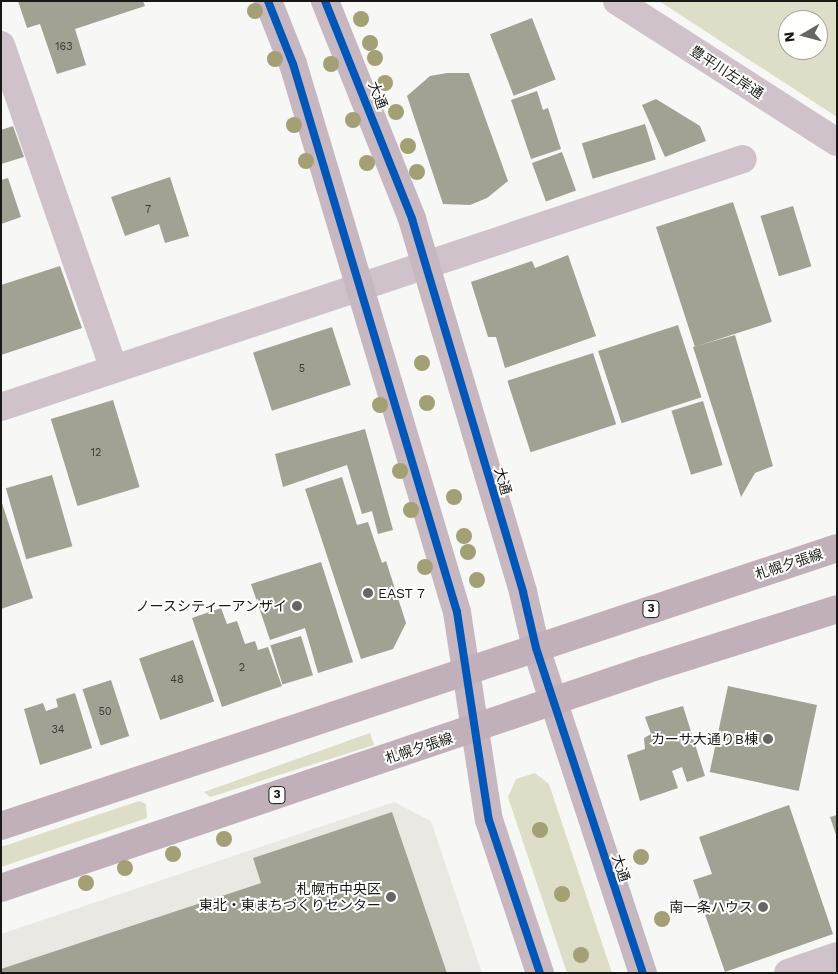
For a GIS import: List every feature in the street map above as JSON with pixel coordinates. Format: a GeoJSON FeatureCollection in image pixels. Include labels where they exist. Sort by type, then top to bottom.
{"type":"FeatureCollection","features":[{"type":"Feature","properties":{"kind":"main road","name":"札幌夕張線"},"geometry":{"type":"LineString","coordinates":[[1,826],[837,548]]}},
{"type":"Feature","properties":{"kind":"main road","name":"札幌夕張線"},"geometry":{"type":"LineString","coordinates":[[1,888],[837,609]]}},
{"type":"Feature","properties":{"kind":"street"},"geometry":{"type":"LineString","coordinates":[[268,1],[293,64],[457,612],[490,820],[540,973]]}},
{"type":"Feature","properties":{"kind":"street","name":"大通"},"geometry":{"type":"LineString","coordinates":[[325,1],[427,265],[523,592],[536,648],[643,973]]}},
{"type":"Feature","properties":{"kind":"street","name":"豊平川左岸通"},"geometry":{"type":"LineString","coordinates":[[617,1],[837,142]]}},
{"type":"Feature","properties":{"kind":"street"},"geometry":{"type":"LineString","coordinates":[[1,45],[114,369]]}},
{"type":"Feature","properties":{"kind":"street"},"geometry":{"type":"LineString","coordinates":[[1,407],[743,159]]}},
{"type":"Feature","properties":{"kind":"street"},"geometry":{"type":"LineString","coordinates":[[788,973],[837,956]]}},
{"type":"Feature","properties":{"kind":"shaded area"},"geometry":{"type":"Polygon","coordinates":[[[394,802],[431,821],[482,973],[1,973],[1,934],[394,802]]]}},
{"type":"Feature","properties":{"kind":"green space"},"geometry":{"type":"Polygon","coordinates":[[[659,1],[837,1],[837,117],[659,1]]]}},
{"type":"Feature","properties":{"kind":"green space"},"geometry":{"type":"Polygon","coordinates":[[[370,733],[374,745],[210,797],[204,792],[370,733]]]}},
{"type":"Feature","properties":{"kind":"green space"},"geometry":{"type":"Polygon","coordinates":[[[535,773],[549,784],[612,973],[567,973],[508,797],[516,779],[535,773]]]}},
{"type":"Feature","properties":{"kind":"green space"},"geometry":{"type":"Polygon","coordinates":[[[139,801],[146,804],[147,818],[1,867],[1,847],[139,801]]]}},
{"type":"Feature","properties":{"kind":"building"},"geometry":{"type":"Polygon","coordinates":[[[18,1],[143,1],[145,6],[75,29],[86,65],[57,74],[40,24],[27,28],[18,1]]]}},
{"type":"Feature","properties":{"kind":"building"},"geometry":{"type":"Polygon","coordinates":[[[532,18],[556,80],[514,96],[490,34],[532,18]]]}},
{"type":"Feature","properties":{"kind":"building"},"geometry":{"type":"Polygon","coordinates":[[[447,73],[469,73],[508,181],[487,198],[470,205],[443,204],[407,96],[430,76],[447,73]]]}},
{"type":"Feature","properties":{"kind":"building"},"geometry":{"type":"Polygon","coordinates":[[[537,91],[543,110],[548,108],[561,149],[531,159],[511,100],[537,91]]]}},
{"type":"Feature","properties":{"kind":"building"},"geometry":{"type":"Polygon","coordinates":[[[656,99],[700,126],[706,141],[665,157],[642,105],[656,99]]]}},
{"type":"Feature","properties":{"kind":"building"},"geometry":{"type":"Polygon","coordinates":[[[645,124],[656,159],[593,179],[582,143],[645,124]]]}},
{"type":"Feature","properties":{"kind":"building"},"geometry":{"type":"Polygon","coordinates":[[[13,126],[24,157],[1,164],[1,130],[13,126]]]}},
{"type":"Feature","properties":{"kind":"building"},"geometry":{"type":"Polygon","coordinates":[[[562,152],[576,191],[546,201],[532,163],[562,152]]]}},
{"type":"Feature","properties":{"kind":"building"},"geometry":{"type":"Polygon","coordinates":[[[170,177],[189,236],[165,243],[159,224],[125,236],[111,197],[170,177]]]}},
{"type":"Feature","properties":{"kind":"building"},"geometry":{"type":"Polygon","coordinates":[[[8,178],[21,217],[1,224],[1,180],[8,178]]]}},
{"type":"Feature","properties":{"kind":"building"},"geometry":{"type":"Polygon","coordinates":[[[733,202],[772,322],[695,347],[656,227],[733,202]]]}},
{"type":"Feature","properties":{"kind":"building"},"geometry":{"type":"Polygon","coordinates":[[[793,206],[811,266],[779,276],[760,216],[793,206]]]}},
{"type":"Feature","properties":{"kind":"building"},"geometry":{"type":"Polygon","coordinates":[[[568,255],[596,336],[505,368],[496,337],[488,337],[471,282],[532,261],[535,268],[568,255]]]}},
{"type":"Feature","properties":{"kind":"building"},"geometry":{"type":"Polygon","coordinates":[[[60,266],[82,328],[1,355],[1,285],[60,266]]]}},
{"type":"Feature","properties":{"kind":"building"},"geometry":{"type":"Polygon","coordinates":[[[678,325],[701,397],[622,423],[598,351],[678,325]]]}},
{"type":"Feature","properties":{"kind":"building"},"geometry":{"type":"Polygon","coordinates":[[[332,327],[351,385],[272,411],[253,353],[332,327]]]}},
{"type":"Feature","properties":{"kind":"building"},"geometry":{"type":"Polygon","coordinates":[[[735,335],[773,466],[755,473],[741,497],[693,347],[735,335]]]}},
{"type":"Feature","properties":{"kind":"building"},"geometry":{"type":"Polygon","coordinates":[[[593,353],[616,424],[531,452],[507,381],[593,353]]]}},
{"type":"Feature","properties":{"kind":"building"},"geometry":{"type":"Polygon","coordinates":[[[113,400],[140,487],[77,506],[51,419],[113,400]]]}},
{"type":"Feature","properties":{"kind":"building"},"geometry":{"type":"Polygon","coordinates":[[[703,401],[723,465],[691,475],[671,411],[703,401]]]}},
{"type":"Feature","properties":{"kind":"building"},"geometry":{"type":"Polygon","coordinates":[[[365,429],[393,530],[378,534],[372,511],[362,514],[347,465],[283,487],[275,454],[365,429]]]}},
{"type":"Feature","properties":{"kind":"building"},"geometry":{"type":"Polygon","coordinates":[[[52,475],[72,546],[26,559],[6,488],[52,475]]]}},
{"type":"Feature","properties":{"kind":"building","name":"EAST 7"},"geometry":{"type":"Polygon","coordinates":[[[342,477],[357,525],[368,522],[382,563],[386,561],[406,623],[393,649],[361,659],[305,489],[342,477]]]}},
{"type":"Feature","properties":{"kind":"building"},"geometry":{"type":"Polygon","coordinates":[[[1,500],[33,598],[1,609],[1,500]]]}},
{"type":"Feature","properties":{"kind":"building","name":"ノースシティーアンザイ"},"geometry":{"type":"Polygon","coordinates":[[[321,562],[353,662],[318,673],[305,628],[270,640],[251,584],[321,562]]]}},
{"type":"Feature","properties":{"kind":"building"},"geometry":{"type":"Polygon","coordinates":[[[221,608],[227,624],[237,621],[245,644],[255,641],[258,650],[268,647],[282,686],[222,707],[192,618],[221,608]]]}},
{"type":"Feature","properties":{"kind":"building"},"geometry":{"type":"Polygon","coordinates":[[[301,636],[313,675],[282,685],[270,645],[301,636]]]}},
{"type":"Feature","properties":{"kind":"building"},"geometry":{"type":"Polygon","coordinates":[[[193,640],[214,701],[160,720],[139,659],[193,640]]]}},
{"type":"Feature","properties":{"kind":"building"},"geometry":{"type":"Polygon","coordinates":[[[111,680],[129,736],[101,745],[82,689],[111,680]]]}},
{"type":"Feature","properties":{"kind":"building","name":"カーサ大通りB棟"},"geometry":{"type":"Polygon","coordinates":[[[728,686],[817,705],[799,791],[710,772],[728,686]]]}},
{"type":"Feature","properties":{"kind":"building"},"geometry":{"type":"Polygon","coordinates":[[[75,693],[92,748],[40,765],[24,709],[43,703],[46,711],[58,707],[56,699],[75,693]]]}},
{"type":"Feature","properties":{"kind":"building"},"geometry":{"type":"Polygon","coordinates":[[[683,706],[705,776],[687,782],[682,767],[672,771],[678,788],[640,801],[627,755],[645,749],[644,738],[651,734],[645,717],[683,706]]]}},
{"type":"Feature","properties":{"kind":"building","name":"南一条ハウス"},"geometry":{"type":"Polygon","coordinates":[[[789,805],[833,934],[725,972],[693,880],[712,874],[699,837],[789,805]]]}},
{"type":"Feature","properties":{"kind":"building"},"geometry":{"type":"Polygon","coordinates":[[[392,812],[447,973],[1,973],[1,969],[261,883],[253,858],[392,812]]]}},
{"type":"Feature","properties":{"kind":"building"},"geometry":{"type":"Polygon","coordinates":[[[837,815],[837,835],[836,835],[830,817],[837,815]]]}},
{"type":"Feature","properties":{"kind":"cycle path"},"geometry":{"type":"LineString","coordinates":[[268,1],[293,64],[457,612],[489,820],[540,973]]}},
{"type":"Feature","properties":{"kind":"cycle path"},"geometry":{"type":"LineString","coordinates":[[325,1],[412,219],[523,592],[536,648],[643,973]]}},
{"type":"Feature","properties":{"kind":"place","name":"EAST 7"},"geometry":{"type":"Point","coordinates":[368,593]}},
{"type":"Feature","properties":{"kind":"place","name":"ノースシティーアンザイ"},"geometry":{"type":"Point","coordinates":[297,606]}},
{"type":"Feature","properties":{"kind":"place","name":"カーサ大通りB棟"},"geometry":{"type":"Point","coordinates":[768,739]}},
{"type":"Feature","properties":{"kind":"place","name":"札幌市中央区 東北・東まちづくりセンター"},"geometry":{"type":"Point","coordinates":[391,897]}},
{"type":"Feature","properties":{"kind":"place","name":"南一条ハウス"},"geometry":{"type":"Point","coordinates":[763,907]}}]}
